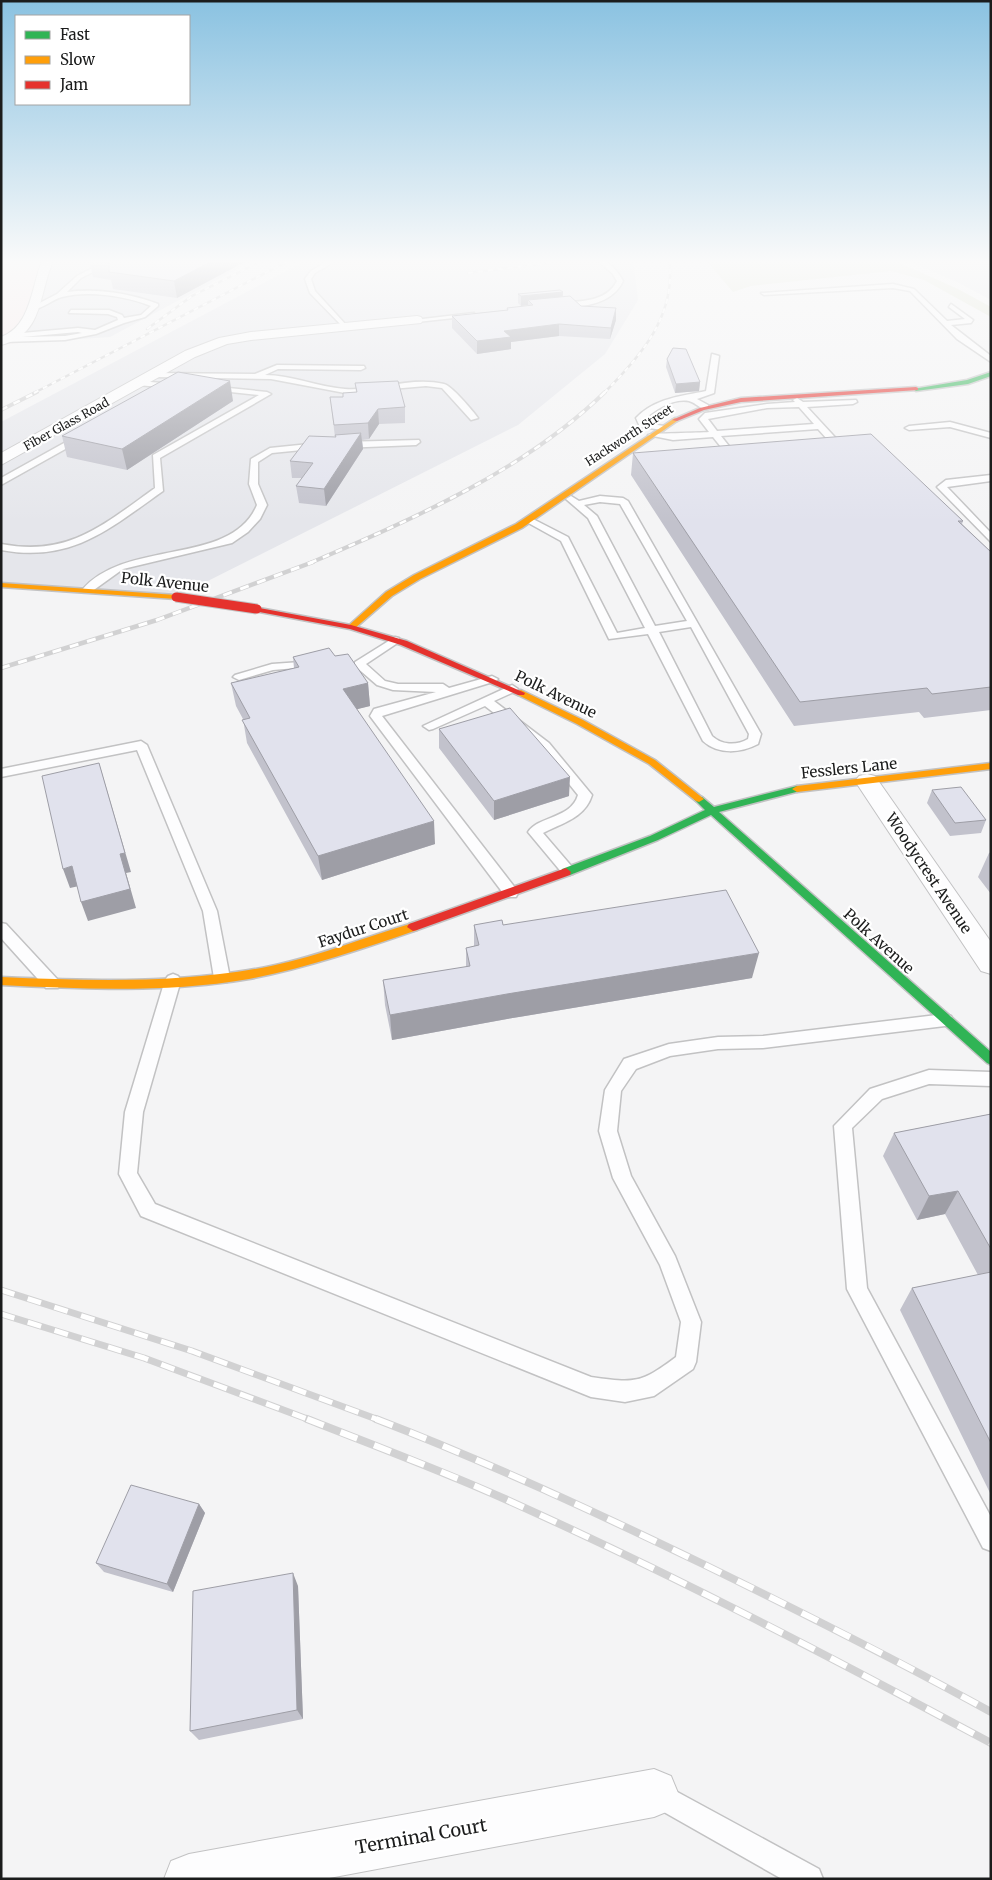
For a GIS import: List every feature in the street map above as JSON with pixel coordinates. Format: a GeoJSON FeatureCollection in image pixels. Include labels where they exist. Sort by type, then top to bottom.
{"type":"FeatureCollection","features":[{"type":"Feature","properties":{"kind":"street","name":"Fiber Glass Road"},"geometry":{"type":"LineString","coordinates":[[1,460],[190,354],[209,347]]}},
{"type":"Feature","properties":{"kind":"street","name":"Hackworth Street"},"geometry":{"type":"LineString","coordinates":[[351,627],[389,594],[417,577],[528,520],[657,432],[687,414],[705,407],[741,400],[797,400],[940,387],[968,382],[991,374]]}},
{"type":"Feature","properties":{"kind":"street","name":"Polk Avenue"},"geometry":{"type":"LineString","coordinates":[[1,585],[176,597],[257,609],[351,627],[395,640],[492,679],[580,722],[652,762],[714,810],[991,1060]]}},
{"type":"Feature","properties":{"kind":"street","name":"Fesslers Lane"},"geometry":{"type":"LineString","coordinates":[[714,810],[786,790],[991,766]]}},
{"type":"Feature","properties":{"kind":"street","name":"Woodycrest Avenue"},"geometry":{"type":"LineString","coordinates":[[867,781],[991,964]]}},
{"type":"Feature","properties":{"kind":"street","name":"Faydur Court"},"geometry":{"type":"LineString","coordinates":[[1,982],[81,985],[222,978],[287,966],[341,952],[511,893],[654,838],[714,810]]}},
{"type":"Feature","properties":{"kind":"street","name":"Terminal Court"},"geometry":{"type":"LineString","coordinates":[[189,1879],[654,1792]]}},
{"type":"Feature","properties":{"kind":"lane"},"geometry":{"type":"LineString","coordinates":[[973,347],[991,360]]}},
{"type":"Feature","properties":{"kind":"lane"},"geometry":{"type":"LineString","coordinates":[[692,399],[695,396],[710,393],[715,356]]}},
{"type":"Feature","properties":{"kind":"lane"},"geometry":{"type":"LineString","coordinates":[[255,376],[277,367],[361,368]]}},
{"type":"Feature","properties":{"kind":"lane"},"geometry":{"type":"LineString","coordinates":[[154,374],[255,376],[295,381],[344,391],[426,384],[444,386],[454,394],[457,402],[467,408],[474,418]]}},
{"type":"Feature","properties":{"kind":"lane"},"geometry":{"type":"LineString","coordinates":[[1,547],[21,553],[47,552],[83,540],[160,489],[156,457],[267,394],[139,382]]}},
{"type":"Feature","properties":{"kind":"lane"},"geometry":{"type":"LineString","coordinates":[[152,396],[169,386]]}},
{"type":"Feature","properties":{"kind":"lane"},"geometry":{"type":"LineString","coordinates":[[705,407],[692,399],[675,398],[660,403],[640,418],[643,425],[657,432],[682,440],[715,434],[820,426]]}},
{"type":"Feature","properties":{"kind":"lane"},"geometry":{"type":"LineString","coordinates":[[797,400],[841,449]]}},
{"type":"Feature","properties":{"kind":"lane"},"geometry":{"type":"LineString","coordinates":[[736,460],[703,419],[708,415],[797,400],[853,402]]}},
{"type":"Feature","properties":{"kind":"lane"},"geometry":{"type":"LineString","coordinates":[[909,428],[950,424],[991,436]]}},
{"type":"Feature","properties":{"kind":"lane"},"geometry":{"type":"LineString","coordinates":[[1,482],[94,429]]}},
{"type":"Feature","properties":{"kind":"lane"},"geometry":{"type":"LineString","coordinates":[[87,590],[119,567],[230,541],[245,530],[257,517],[262,505],[253,491],[252,474],[254,461],[270,451],[314,446],[416,442]]}},
{"type":"Feature","properties":{"kind":"lane"},"geometry":{"type":"LineString","coordinates":[[991,478],[946,482],[942,487],[991,539]]}},
{"type":"Feature","properties":{"kind":"lane"},"geometry":{"type":"LineString","coordinates":[[565,494],[577,504],[592,516],[706,738],[712,744],[721,747],[748,745],[754,741],[755,734],[694,623],[623,501],[600,499],[577,504]]}},
{"type":"Feature","properties":{"kind":"lane"},"geometry":{"type":"LineString","coordinates":[[528,520],[565,539],[613,637],[694,623]]}},
{"type":"Feature","properties":{"kind":"lane"},"geometry":{"type":"LineString","coordinates":[[395,640],[354,664],[381,683],[397,688],[462,688]]}},
{"type":"Feature","properties":{"kind":"lane"},"geometry":{"type":"LineString","coordinates":[[239,677],[272,667],[323,664]]}},
{"type":"Feature","properties":{"kind":"lane"},"geometry":{"type":"LineString","coordinates":[[492,679],[378,712],[376,716],[511,893]]}},
{"type":"Feature","properties":{"kind":"lane"},"geometry":{"type":"LineString","coordinates":[[429,726],[512,689]]}},
{"type":"Feature","properties":{"kind":"lane"},"geometry":{"type":"LineString","coordinates":[[486,701],[545,746],[585,795],[584,802],[579,809],[535,832],[568,872]]}},
{"type":"Feature","properties":{"kind":"lane"},"geometry":{"type":"LineString","coordinates":[[1,773],[141,745],[210,911],[222,978]]}},
{"type":"Feature","properties":{"kind":"lane"},"geometry":{"type":"LineString","coordinates":[[1,928],[52,984]]}},
{"type":"Feature","properties":{"kind":"lane"},"geometry":{"type":"LineString","coordinates":[[173,980],[134,1112],[128,1174],[148,1210],[591,1387],[625,1392],[654,1386],[686,1362],[691,1322],[668,1262],[622,1178],[608,1130],[613,1090],[630,1064],[669,1050],[718,1044],[762,1042],[945,1020]]}},
{"type":"Feature","properties":{"kind":"lane"},"geometry":{"type":"LineString","coordinates":[[991,1079],[929,1077],[876,1094],[843,1126],[857,1289],[991,1540]]}},
{"type":"Feature","properties":{"kind":"lane"},"geometry":{"type":"LineString","coordinates":[[654,1792],[808,1879]]}},
{"type":"Feature","properties":{"kind":"shaded area"},"geometry":{"type":"Polygon","coordinates":[[[143,347],[609,347],[605,354],[518,425],[176,597],[1,586],[1,422],[143,347]]]}},
{"type":"Feature","properties":{"kind":"building"},"geometry":{"type":"Polygon","coordinates":[[[673,348],[686,349],[700,382],[676,384],[667,359],[673,348]]]}},
{"type":"Feature","properties":{"kind":"building"},"geometry":{"type":"Polygon","coordinates":[[[178,372],[230,381],[122,449],[62,436],[178,372]]]}},
{"type":"Feature","properties":{"kind":"building"},"geometry":{"type":"Polygon","coordinates":[[[398,381],[405,407],[378,409],[368,423],[334,425],[330,397],[343,397],[343,393],[357,392],[355,383],[398,381]]]}},
{"type":"Feature","properties":{"kind":"building"},"geometry":{"type":"Polygon","coordinates":[[[361,433],[324,489],[296,486],[313,463],[290,461],[309,436],[336,437],[335,435],[361,433]]]}},
{"type":"Feature","properties":{"kind":"building"},"geometry":{"type":"Polygon","coordinates":[[[871,434],[963,521],[958,521],[991,552],[991,687],[932,694],[927,688],[800,702],[633,453],[871,434]]]}},
{"type":"Feature","properties":{"kind":"building"},"geometry":{"type":"Polygon","coordinates":[[[329,648],[335,656],[348,654],[368,683],[343,689],[434,821],[318,856],[242,720],[250,718],[231,683],[299,667],[293,657],[329,648]]]}},
{"type":"Feature","properties":{"kind":"building"},"geometry":{"type":"Polygon","coordinates":[[[510,708],[570,777],[494,801],[439,729],[510,708]]]}},
{"type":"Feature","properties":{"kind":"building"},"geometry":{"type":"Polygon","coordinates":[[[99,763],[125,853],[120,854],[130,889],[81,902],[72,866],[63,869],[42,776],[99,763]]]}},
{"type":"Feature","properties":{"kind":"building"},"geometry":{"type":"Polygon","coordinates":[[[961,787],[986,820],[955,823],[932,790],[961,787]]]}},
{"type":"Feature","properties":{"kind":"building"},"geometry":{"type":"Polygon","coordinates":[[[726,890],[759,953],[390,1015],[383,980],[470,966],[466,948],[479,945],[474,925],[502,920],[503,925],[726,890]]]}},
{"type":"Feature","properties":{"kind":"building"},"geometry":{"type":"Polygon","coordinates":[[[991,1114],[991,1249],[958,1191],[929,1196],[894,1133],[991,1114]]]}},
{"type":"Feature","properties":{"kind":"building"},"geometry":{"type":"Polygon","coordinates":[[[991,1272],[991,1443],[912,1288],[991,1272]]]}},
{"type":"Feature","properties":{"kind":"building"},"geometry":{"type":"Polygon","coordinates":[[[131,1485],[199,1504],[167,1584],[96,1563],[131,1485]]]}},
{"type":"Feature","properties":{"kind":"building"},"geometry":{"type":"Polygon","coordinates":[[[293,1573],[297,1710],[190,1731],[193,1591],[293,1573]]]}},
{"type":"Feature","properties":{"kind":"railway"},"geometry":{"type":"LineString","coordinates":[[34,393],[123,347]]}},
{"type":"Feature","properties":{"kind":"railway"},"geometry":{"type":"LineString","coordinates":[[605,392],[644,347]]}},
{"type":"Feature","properties":{"kind":"railway"},"geometry":{"type":"LineString","coordinates":[[1,410],[37,392]]}},
{"type":"Feature","properties":{"kind":"railway"},"geometry":{"type":"LineString","coordinates":[[310,563],[388,529],[466,491],[539,446],[605,392]]}},
{"type":"Feature","properties":{"kind":"railway"},"geometry":{"type":"LineString","coordinates":[[1,668],[157,620],[313,562]]}},
{"type":"Feature","properties":{"kind":"railway"},"geometry":{"type":"LineString","coordinates":[[1,1290],[192,1351],[379,1420]]}},
{"type":"Feature","properties":{"kind":"railway"},"geometry":{"type":"LineString","coordinates":[[1,1314],[144,1358],[310,1420]]}},
{"type":"Feature","properties":{"kind":"railway"},"geometry":{"type":"LineString","coordinates":[[307,1419],[481,1488],[567,1527],[689,1586],[991,1743]]}},
{"type":"Feature","properties":{"kind":"railway"},"geometry":{"type":"LineString","coordinates":[[376,1419],[501,1470],[583,1507],[849,1637],[991,1712]]}},
{"type":"Feature","properties":{"kind":"traffic: fast"},"geometry":{"type":"LineString","coordinates":[[916,389],[968,382],[991,374]]}},
{"type":"Feature","properties":{"kind":"traffic: fast"},"geometry":{"type":"LineString","coordinates":[[566,872],[654,838],[714,810],[797,789]]}},
{"type":"Feature","properties":{"kind":"traffic: fast"},"geometry":{"type":"LineString","coordinates":[[699,799],[991,1060]]}},
{"type":"Feature","properties":{"kind":"traffic: slow"},"geometry":{"type":"LineString","coordinates":[[351,627],[389,594],[417,577],[519,526],[675,420]]}},
{"type":"Feature","properties":{"kind":"traffic: slow"},"geometry":{"type":"LineString","coordinates":[[1,585],[176,597]]}},
{"type":"Feature","properties":{"kind":"traffic: slow"},"geometry":{"type":"LineString","coordinates":[[521,693],[580,722],[652,762],[699,799]]}},
{"type":"Feature","properties":{"kind":"traffic: slow"},"geometry":{"type":"LineString","coordinates":[[797,789],[991,766]]}},
{"type":"Feature","properties":{"kind":"traffic: slow"},"geometry":{"type":"LineString","coordinates":[[1,981],[112,984],[195,981],[247,975],[295,965],[413,927]]}},
{"type":"Feature","properties":{"kind":"traffic: jam"},"geometry":{"type":"LineString","coordinates":[[675,420],[702,409],[741,400],[916,389]]}},
{"type":"Feature","properties":{"kind":"traffic: jam"},"geometry":{"type":"LineString","coordinates":[[176,597],[257,609]]}},
{"type":"Feature","properties":{"kind":"traffic: jam"},"geometry":{"type":"LineString","coordinates":[[257,609],[351,627],[404,643],[521,693]]}},
{"type":"Feature","properties":{"kind":"traffic: jam"},"geometry":{"type":"LineString","coordinates":[[413,927],[566,872]]}}]}
